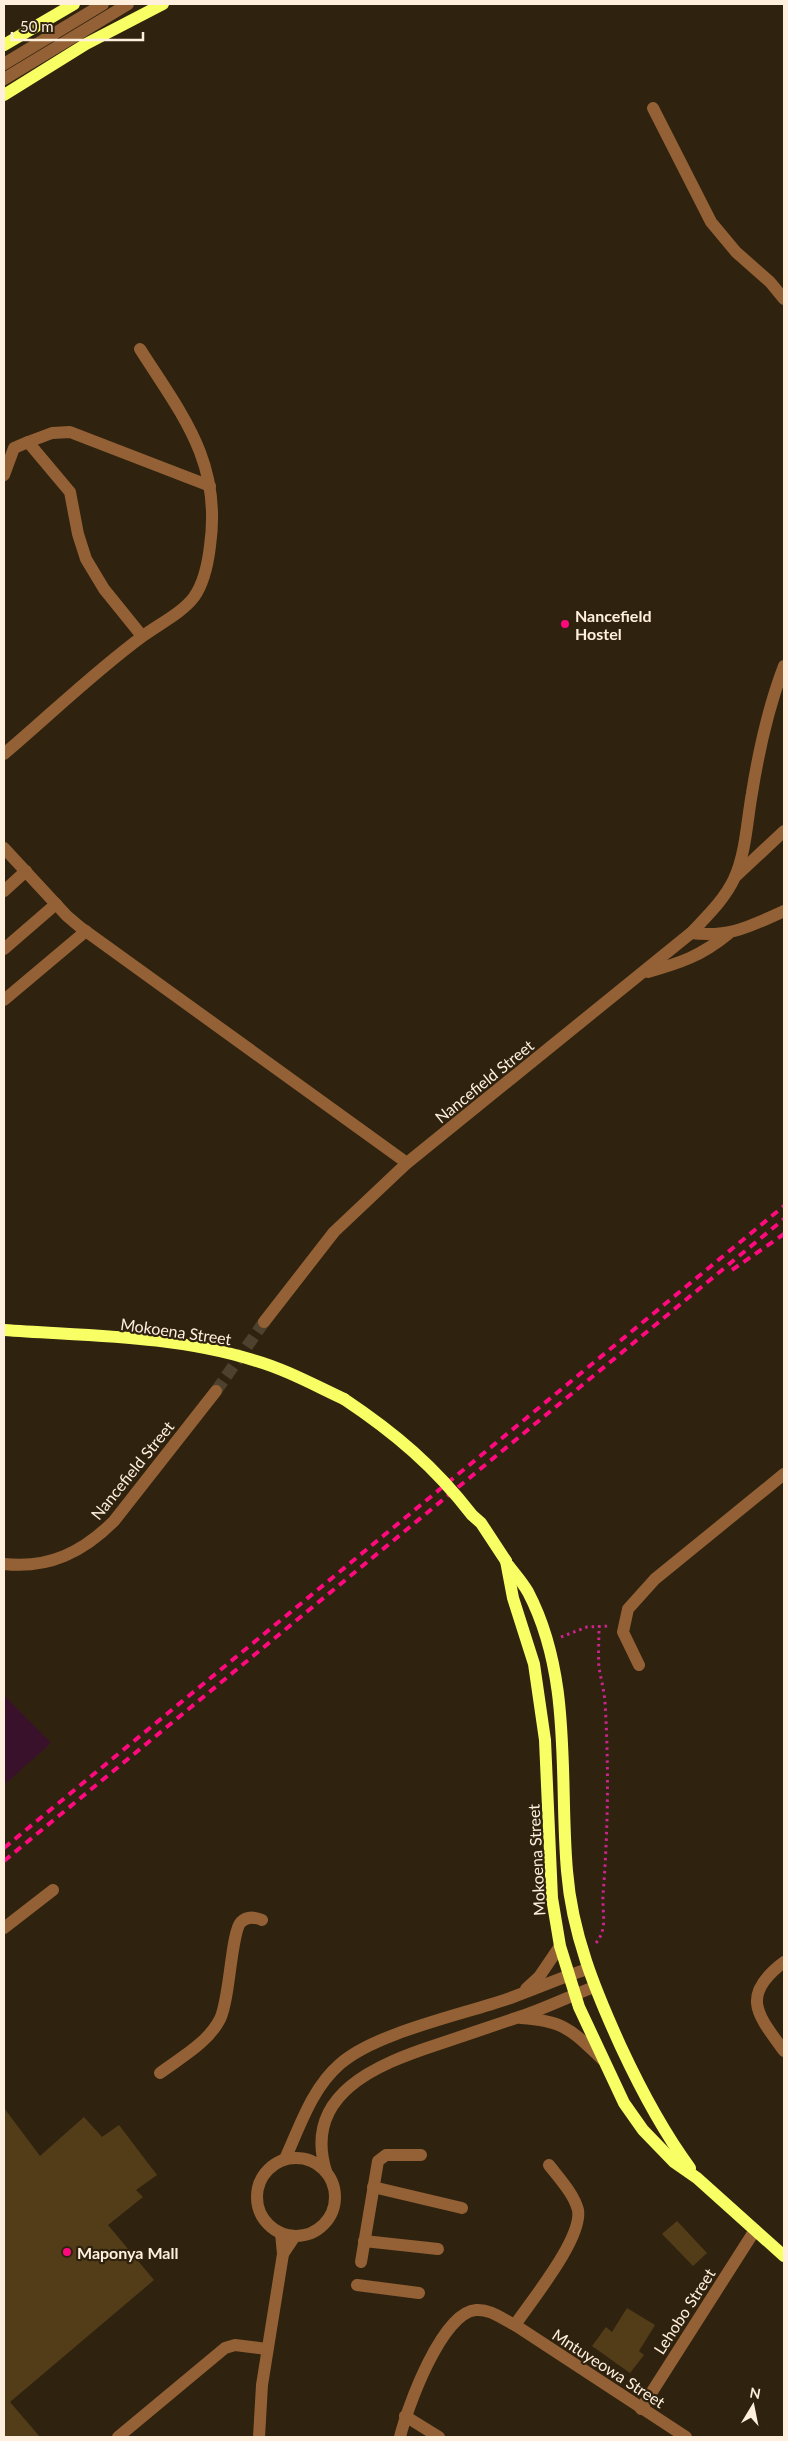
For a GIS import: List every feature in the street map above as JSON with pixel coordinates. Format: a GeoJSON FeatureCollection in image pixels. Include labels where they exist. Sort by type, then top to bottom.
{"type":"FeatureCollection","features":[{"type":"Feature","properties":{"kind":"main road"},"geometry":{"type":"LineString","coordinates":[[4,45],[74,4]]}},
{"type":"Feature","properties":{"kind":"main road"},"geometry":{"type":"LineString","coordinates":[[4,95],[86,44],[162,4]]}},
{"type":"Feature","properties":{"kind":"main road","name":"Mokoena Street"},"geometry":{"type":"LineString","coordinates":[[4,1330],[143,1340],[215,1349],[255,1360],[344,1400],[386,1427],[423,1459],[481,1523],[528,1592],[551,1657],[558,1702],[565,1779],[567,1871],[582,1949],[588,1969],[594,1987],[656,2120],[697,2178]]}},
{"type":"Feature","properties":{"kind":"main road","name":"Mokoena Street"},"geometry":{"type":"LineString","coordinates":[[506,1561],[513,1598],[534,1664],[539,1694],[549,1806],[552,1898],[560,1946],[574,1994],[602,2059],[624,2103],[643,2130],[674,2162],[697,2178],[784,2256]]}},
{"type":"Feature","properties":{"kind":"street"},"geometry":{"type":"LineString","coordinates":[[4,64],[103,4]]}},
{"type":"Feature","properties":{"kind":"street"},"geometry":{"type":"LineString","coordinates":[[4,79],[128,4]]}},
{"type":"Feature","properties":{"kind":"street"},"geometry":{"type":"LineString","coordinates":[[653,108],[711,222],[736,252],[770,282],[784,299]]}},
{"type":"Feature","properties":{"kind":"street"},"geometry":{"type":"LineString","coordinates":[[4,754],[142,636],[187,604],[194,596],[203,578],[214,521],[210,486],[202,455],[187,423],[140,348]]}},
{"type":"Feature","properties":{"kind":"street"},"geometry":{"type":"LineString","coordinates":[[4,475],[14,448],[52,433],[70,432],[210,486]]}},
{"type":"Feature","properties":{"kind":"street"},"geometry":{"type":"LineString","coordinates":[[28,442],[70,492],[78,534],[86,559],[104,589],[142,636]]}},
{"type":"Feature","properties":{"kind":"street"},"geometry":{"type":"LineString","coordinates":[[734,877],[742,852],[758,756],[770,703],[784,666]]}},
{"type":"Feature","properties":{"kind":"street"},"geometry":{"type":"LineString","coordinates":[[734,877],[784,831]]}},
{"type":"Feature","properties":{"kind":"street"},"geometry":{"type":"LineString","coordinates":[[4,848],[67,916],[86,931],[407,1163]]}},
{"type":"Feature","properties":{"kind":"street"},"geometry":{"type":"LineString","coordinates":[[4,891],[26,871]]}},
{"type":"Feature","properties":{"kind":"street","name":"Nancefield Street"},"geometry":{"type":"LineString","coordinates":[[264,1322],[334,1232],[407,1163],[691,933],[724,897],[734,877]]}},
{"type":"Feature","properties":{"kind":"street"},"geometry":{"type":"LineString","coordinates":[[4,950],[56,904]]}},
{"type":"Feature","properties":{"kind":"street"},"geometry":{"type":"LineString","coordinates":[[691,933],[711,936],[728,934],[784,911]]}},
{"type":"Feature","properties":{"kind":"street"},"geometry":{"type":"LineString","coordinates":[[7,992],[86,931]]}},
{"type":"Feature","properties":{"kind":"street"},"geometry":{"type":"LineString","coordinates":[[641,974],[690,960],[712,947],[728,934]]}},
{"type":"Feature","properties":{"kind":"street","name":"Nancefield Street"},"geometry":{"type":"LineString","coordinates":[[4,1564],[28,1566],[56,1561],[78,1551],[99,1536],[114,1521],[216,1391]]}},
{"type":"Feature","properties":{"kind":"street"},"geometry":{"type":"LineString","coordinates":[[639,1665],[623,1632],[628,1609],[655,1579],[784,1474]]}},
{"type":"Feature","properties":{"kind":"street"},"geometry":{"type":"LineString","coordinates":[[4,1928],[53,1890]]}},
{"type":"Feature","properties":{"kind":"street"},"geometry":{"type":"LineString","coordinates":[[160,2073],[198,2045],[219,2021],[225,2007],[237,1929],[246,1919],[257,1918],[262,1920]]}},
{"type":"Feature","properties":{"kind":"street"},"geometry":{"type":"LineString","coordinates":[[514,1997],[529,1987],[539,1977],[560,1946]]}},
{"type":"Feature","properties":{"kind":"street"},"geometry":{"type":"LineString","coordinates":[[784,1962],[771,1972],[761,1988],[756,2005],[761,2021],[784,2051]]}},
{"type":"Feature","properties":{"kind":"street"},"geometry":{"type":"LineString","coordinates":[[285,2159],[313,2098],[326,2078],[341,2063],[380,2041],[514,1997],[588,1969]]}},
{"type":"Feature","properties":{"kind":"street"},"geometry":{"type":"LineString","coordinates":[[326,2171],[307,2159],[285,2159],[274,2164],[264,2173],[258,2184],[256,2196],[263,2218],[281,2233],[294,2236],[307,2235],[319,2229],[328,2220],[334,2208],[336,2195],[326,2171],[320,2147],[324,2123],[338,2100],[362,2075],[401,2056],[519,2018],[594,1987]]}},
{"type":"Feature","properties":{"kind":"street"},"geometry":{"type":"LineString","coordinates":[[519,2018],[555,2022],[567,2028],[602,2059]]}},
{"type":"Feature","properties":{"kind":"street"},"geometry":{"type":"LineString","coordinates":[[361,2262],[373,2187],[380,2158],[386,2155],[420,2155]]}},
{"type":"Feature","properties":{"kind":"street"},"geometry":{"type":"LineString","coordinates":[[515,2325],[571,2242],[578,2226],[578,2209],[550,2165]]}},
{"type":"Feature","properties":{"kind":"street"},"geometry":{"type":"LineString","coordinates":[[373,2187],[462,2208]]}},
{"type":"Feature","properties":{"kind":"street","name":"Lehobo Street"},"geometry":{"type":"LineString","coordinates":[[641,2409],[755,2230]]}},
{"type":"Feature","properties":{"kind":"street"},"geometry":{"type":"LineString","coordinates":[[259,2437],[262,2385],[283,2254],[281,2233]]}},
{"type":"Feature","properties":{"kind":"street"},"geometry":{"type":"LineString","coordinates":[[283,2254],[294,2236]]}},
{"type":"Feature","properties":{"kind":"street"},"geometry":{"type":"LineString","coordinates":[[364,2240],[438,2250]]}},
{"type":"Feature","properties":{"kind":"street"},"geometry":{"type":"LineString","coordinates":[[357,2285],[419,2293]]}},
{"type":"Feature","properties":{"kind":"street","name":"Mntuyeowa Street"},"geometry":{"type":"LineString","coordinates":[[400,2437],[406,2416],[425,2370],[456,2320],[475,2310],[491,2312],[515,2325],[686,2437]]}},
{"type":"Feature","properties":{"kind":"street"},"geometry":{"type":"LineString","coordinates":[[118,2437],[225,2348],[235,2345],[267,2349]]}},
{"type":"Feature","properties":{"kind":"street"},"geometry":{"type":"LineString","coordinates":[[406,2416],[438,2437]]}},
{"type":"Feature","properties":{"kind":"path"},"geometry":{"type":"LineString","coordinates":[[557,1638],[587,1627],[599,1626],[600,1668],[605,1699],[608,1786],[608,1834],[603,1901],[604,1924],[601,1937],[595,1944],[582,1949]]}},
{"type":"Feature","properties":{"kind":"shaded area"},"geometry":{"type":"Polygon","coordinates":[[[4,1695],[51,1743],[4,1785],[4,1695]]]}},
{"type":"Feature","properties":{"kind":"building","name":"Maponya Mall"},"geometry":{"type":"Polygon","coordinates":[[[4,2108],[40,2156],[84,2117],[102,2137],[119,2125],[157,2175],[136,2190],[143,2197],[108,2225],[154,2280],[10,2402],[40,2437],[4,2437],[4,2108]]]}},
{"type":"Feature","properties":{"kind":"building"},"geometry":{"type":"Polygon","coordinates":[[[677,2221],[707,2253],[693,2266],[662,2234],[677,2221]]]}},
{"type":"Feature","properties":{"kind":"building"},"geometry":{"type":"Polygon","coordinates":[[[627,2308],[655,2325],[639,2351],[644,2355],[630,2373],[592,2346],[606,2327],[612,2332],[627,2308]]]}},
{"type":"Feature","properties":{"kind":"tunnel"},"geometry":{"type":"LineString","coordinates":[[216,1391],[264,1322]]}},
{"type":"Feature","properties":{"kind":"railway"},"geometry":{"type":"LineString","coordinates":[[4,1848],[784,1206]]}},
{"type":"Feature","properties":{"kind":"railway"},"geometry":{"type":"LineString","coordinates":[[4,1861],[784,1219]]}},
{"type":"Feature","properties":{"kind":"railway"},"geometry":{"type":"LineString","coordinates":[[732,1270],[784,1234]]}},
{"type":"Feature","properties":{"kind":"place","name":"Nancefield Hostel"},"geometry":{"type":"Point","coordinates":[565,624]}},
{"type":"Feature","properties":{"kind":"place","name":"Maponya Mall"},"geometry":{"type":"Point","coordinates":[67,2252]}}]}
